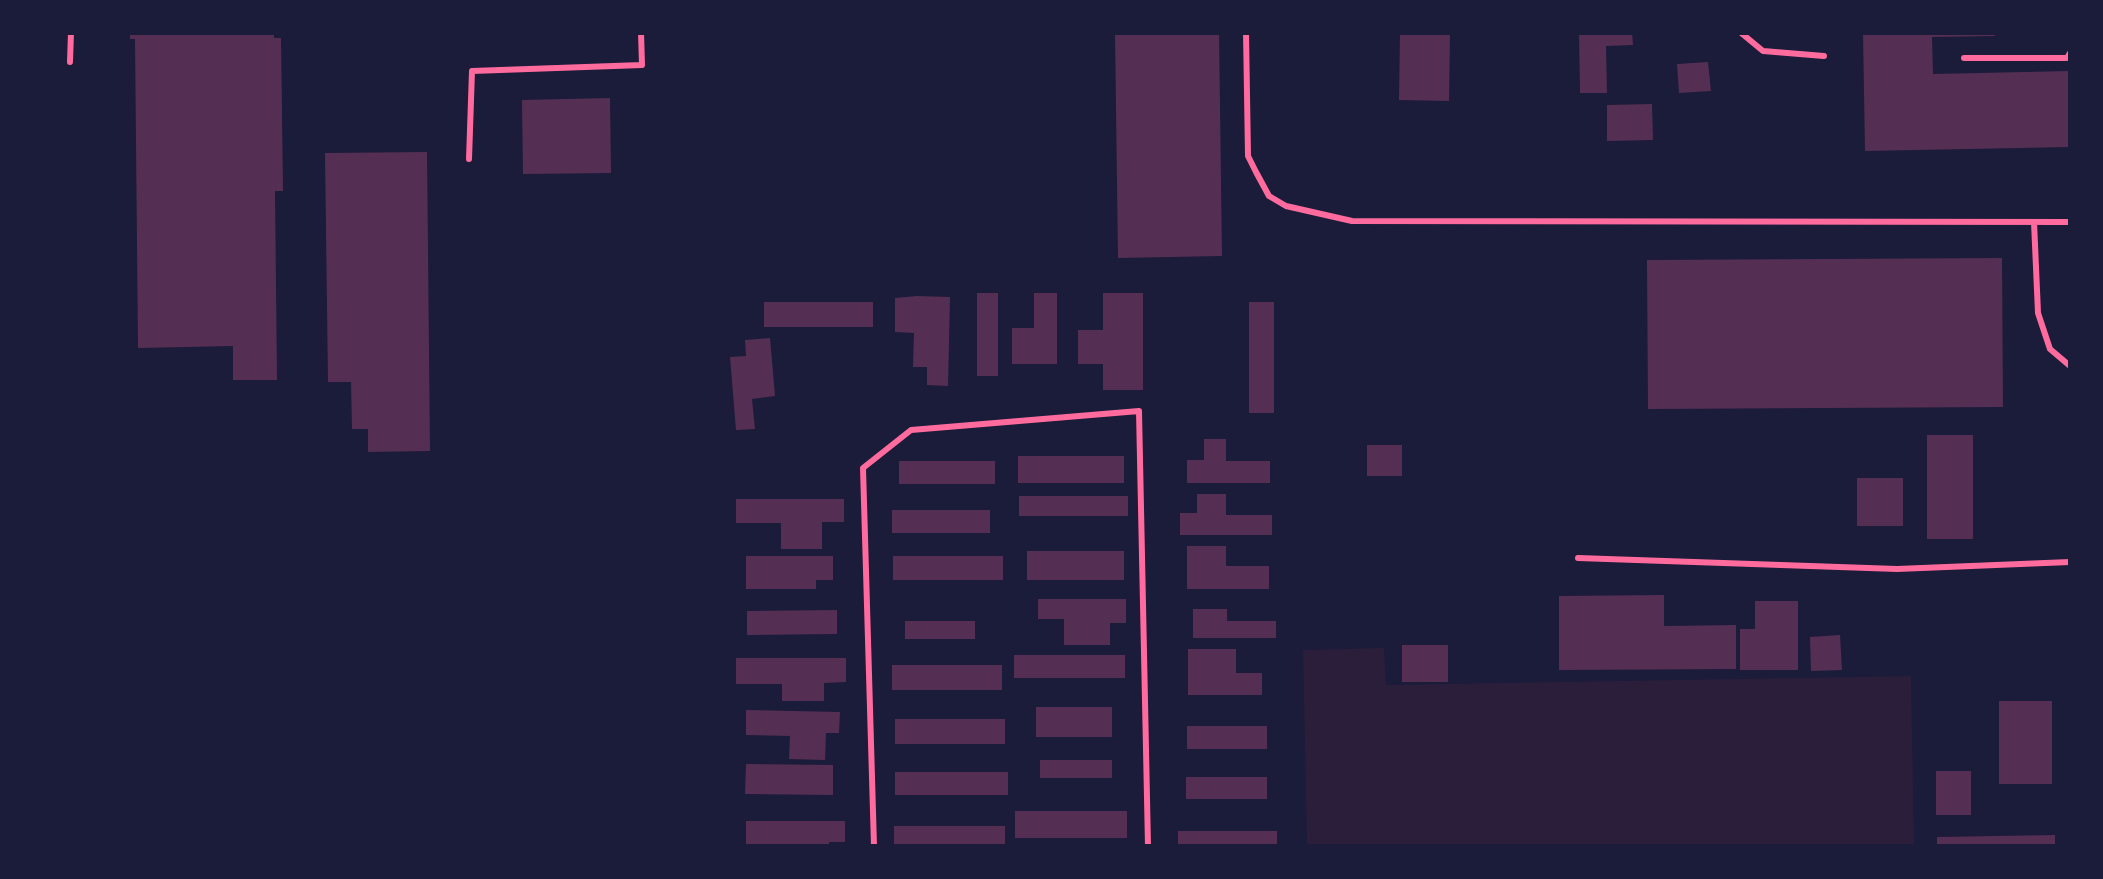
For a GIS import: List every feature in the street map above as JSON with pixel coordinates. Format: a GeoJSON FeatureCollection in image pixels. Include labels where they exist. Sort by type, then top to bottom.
{"type":"FeatureCollection","features":[{"type":"Feature","properties":{"kind":"lane"},"geometry":{"type":"LineString","coordinates":[[70,62],[71,32]]}},
{"type":"Feature","properties":{"kind":"lane"},"geometry":{"type":"LineString","coordinates":[[470,159],[472,71],[642,65],[641,32]]}},
{"type":"Feature","properties":{"kind":"lane"},"geometry":{"type":"LineString","coordinates":[[1246,32],[1248,156],[1270,196],[1286,206],[1352,222],[2070,222]]}},
{"type":"Feature","properties":{"kind":"lane"},"geometry":{"type":"LineString","coordinates":[[1740,32],[1762,51],[1824,56]]}},
{"type":"Feature","properties":{"kind":"lane"},"geometry":{"type":"LineString","coordinates":[[1964,58],[2067,58],[2070,53]]}},
{"type":"Feature","properties":{"kind":"lane"},"geometry":{"type":"LineString","coordinates":[[2034,222],[2038,314],[2050,350],[2070,366]]}},
{"type":"Feature","properties":{"kind":"lane"},"geometry":{"type":"LineString","coordinates":[[874,846],[864,468],[911,430],[1139,411],[1148,846]]}},
{"type":"Feature","properties":{"kind":"lane"},"geometry":{"type":"LineString","coordinates":[[1578,558],[1898,569],[2070,562]]}},
{"type":"Feature","properties":{"kind":"shaded area"},"geometry":{"type":"Polygon","coordinates":[[[1384,648],[1386,685],[1911,676],[1914,846],[1307,846],[1303,650],[1384,648]]]}},
{"type":"Feature","properties":{"kind":"building"},"geometry":{"type":"Polygon","coordinates":[[[130,32],[274,32],[274,38],[281,38],[283,191],[275,191],[277,380],[233,380],[233,346],[138,348],[135,39],[130,39],[130,32]]]}},
{"type":"Feature","properties":{"kind":"building"},"geometry":{"type":"Polygon","coordinates":[[[1115,32],[1219,32],[1222,256],[1118,258],[1115,32]]]}},
{"type":"Feature","properties":{"kind":"building"},"geometry":{"type":"Polygon","coordinates":[[[1400,32],[1450,32],[1449,101],[1399,100],[1400,32]]]}},
{"type":"Feature","properties":{"kind":"building"},"geometry":{"type":"Polygon","coordinates":[[[1579,32],[1632,32],[1633,45],[1606,46],[1607,93],[1580,93],[1579,32]]]}},
{"type":"Feature","properties":{"kind":"building"},"geometry":{"type":"Polygon","coordinates":[[[1863,32],[1995,32],[1995,36],[1932,37],[1933,74],[2070,71],[2070,147],[1865,151],[1863,32]]]}},
{"type":"Feature","properties":{"kind":"building"},"geometry":{"type":"Polygon","coordinates":[[[1708,62],[1711,91],[1679,93],[1677,64],[1708,62]]]}},
{"type":"Feature","properties":{"kind":"building"},"geometry":{"type":"Polygon","coordinates":[[[610,98],[611,173],[523,174],[522,100],[610,98]]]}},
{"type":"Feature","properties":{"kind":"building"},"geometry":{"type":"Polygon","coordinates":[[[1652,104],[1653,140],[1607,141],[1607,105],[1652,104]]]}},
{"type":"Feature","properties":{"kind":"building"},"geometry":{"type":"Polygon","coordinates":[[[427,152],[430,451],[368,452],[368,429],[352,429],[351,382],[328,382],[325,153],[427,152]]]}},
{"type":"Feature","properties":{"kind":"building"},"geometry":{"type":"Polygon","coordinates":[[[2002,258],[2003,407],[1648,409],[1647,260],[2002,258]]]}},
{"type":"Feature","properties":{"kind":"building"},"geometry":{"type":"Polygon","coordinates":[[[977,293],[998,293],[998,376],[977,376],[977,293]]]}},
{"type":"Feature","properties":{"kind":"building"},"geometry":{"type":"Polygon","coordinates":[[[1034,293],[1057,293],[1057,364],[1012,364],[1012,328],[1034,328],[1034,293]]]}},
{"type":"Feature","properties":{"kind":"building"},"geometry":{"type":"Polygon","coordinates":[[[1103,293],[1143,293],[1143,390],[1103,390],[1103,364],[1078,364],[1078,330],[1103,330],[1103,293]]]}},
{"type":"Feature","properties":{"kind":"building"},"geometry":{"type":"Polygon","coordinates":[[[950,297],[948,386],[927,385],[927,367],[913,367],[914,333],[895,332],[895,298],[950,297]]]}},
{"type":"Feature","properties":{"kind":"building"},"geometry":{"type":"Polygon","coordinates":[[[764,302],[873,302],[873,327],[764,327],[764,302]]]}},
{"type":"Feature","properties":{"kind":"building"},"geometry":{"type":"Polygon","coordinates":[[[1249,302],[1274,302],[1274,413],[1249,413],[1249,302]]]}},
{"type":"Feature","properties":{"kind":"building"},"geometry":{"type":"Polygon","coordinates":[[[770,338],[775,396],[752,399],[755,429],[736,430],[730,357],[746,356],[745,340],[770,338]]]}},
{"type":"Feature","properties":{"kind":"building"},"geometry":{"type":"Polygon","coordinates":[[[1927,435],[1973,435],[1973,539],[1927,539],[1927,435]]]}},
{"type":"Feature","properties":{"kind":"building"},"geometry":{"type":"Polygon","coordinates":[[[1204,439],[1226,439],[1226,461],[1270,461],[1270,483],[1187,483],[1187,460],[1204,460],[1204,439]]]}},
{"type":"Feature","properties":{"kind":"building"},"geometry":{"type":"Polygon","coordinates":[[[1367,445],[1402,445],[1402,476],[1367,476],[1367,445]]]}},
{"type":"Feature","properties":{"kind":"building"},"geometry":{"type":"Polygon","coordinates":[[[1018,456],[1124,456],[1124,483],[1018,483],[1018,456]]]}},
{"type":"Feature","properties":{"kind":"building"},"geometry":{"type":"Polygon","coordinates":[[[899,461],[995,461],[995,484],[899,484],[899,461]]]}},
{"type":"Feature","properties":{"kind":"building"},"geometry":{"type":"Polygon","coordinates":[[[1857,478],[1903,478],[1903,526],[1857,526],[1857,478]]]}},
{"type":"Feature","properties":{"kind":"building"},"geometry":{"type":"Polygon","coordinates":[[[1197,494],[1226,494],[1226,515],[1272,515],[1272,535],[1180,535],[1180,513],[1197,513],[1197,494]]]}},
{"type":"Feature","properties":{"kind":"building"},"geometry":{"type":"Polygon","coordinates":[[[1019,496],[1128,496],[1128,516],[1019,516],[1019,496]]]}},
{"type":"Feature","properties":{"kind":"building"},"geometry":{"type":"Polygon","coordinates":[[[736,499],[844,499],[844,522],[822,522],[822,549],[781,549],[781,523],[736,523],[736,499]]]}},
{"type":"Feature","properties":{"kind":"building"},"geometry":{"type":"Polygon","coordinates":[[[892,510],[990,510],[990,533],[892,533],[892,510]]]}},
{"type":"Feature","properties":{"kind":"building"},"geometry":{"type":"Polygon","coordinates":[[[1187,546],[1226,546],[1226,566],[1269,566],[1269,589],[1187,589],[1187,546]]]}},
{"type":"Feature","properties":{"kind":"building"},"geometry":{"type":"Polygon","coordinates":[[[1027,551],[1124,551],[1124,580],[1027,580],[1027,551]]]}},
{"type":"Feature","properties":{"kind":"building"},"geometry":{"type":"Polygon","coordinates":[[[746,556],[833,556],[833,580],[816,580],[816,589],[746,589],[746,556]]]}},
{"type":"Feature","properties":{"kind":"building"},"geometry":{"type":"Polygon","coordinates":[[[893,556],[1003,556],[1003,580],[893,580],[893,556]]]}},
{"type":"Feature","properties":{"kind":"building"},"geometry":{"type":"Polygon","coordinates":[[[1664,595],[1664,626],[1736,625],[1736,669],[1559,670],[1559,596],[1664,595]]]}},
{"type":"Feature","properties":{"kind":"building"},"geometry":{"type":"Polygon","coordinates":[[[1038,599],[1126,599],[1126,623],[1110,623],[1110,645],[1064,645],[1064,619],[1038,619],[1038,599]]]}},
{"type":"Feature","properties":{"kind":"building"},"geometry":{"type":"Polygon","coordinates":[[[1755,601],[1798,601],[1798,670],[1740,670],[1740,629],[1755,629],[1755,601]]]}},
{"type":"Feature","properties":{"kind":"building"},"geometry":{"type":"Polygon","coordinates":[[[1193,609],[1227,609],[1227,621],[1276,621],[1276,638],[1193,638],[1193,609]]]}},
{"type":"Feature","properties":{"kind":"building"},"geometry":{"type":"Polygon","coordinates":[[[837,610],[837,634],[747,635],[747,611],[837,610]]]}},
{"type":"Feature","properties":{"kind":"building"},"geometry":{"type":"Polygon","coordinates":[[[905,621],[975,621],[975,639],[905,639],[905,621]]]}},
{"type":"Feature","properties":{"kind":"building"},"geometry":{"type":"Polygon","coordinates":[[[1840,635],[1842,670],[1811,671],[1810,637],[1840,635]]]}},
{"type":"Feature","properties":{"kind":"building"},"geometry":{"type":"Polygon","coordinates":[[[1402,645],[1448,645],[1448,682],[1402,682],[1402,645]]]}},
{"type":"Feature","properties":{"kind":"building"},"geometry":{"type":"Polygon","coordinates":[[[1188,649],[1236,649],[1236,673],[1262,673],[1262,695],[1188,695],[1188,649]]]}},
{"type":"Feature","properties":{"kind":"building"},"geometry":{"type":"Polygon","coordinates":[[[1014,655],[1125,655],[1125,678],[1014,678],[1014,655]]]}},
{"type":"Feature","properties":{"kind":"building"},"geometry":{"type":"Polygon","coordinates":[[[736,658],[846,658],[846,682],[824,683],[824,701],[782,701],[782,684],[736,684],[736,658]]]}},
{"type":"Feature","properties":{"kind":"building"},"geometry":{"type":"Polygon","coordinates":[[[892,665],[1002,665],[1002,690],[892,690],[892,665]]]}},
{"type":"Feature","properties":{"kind":"building"},"geometry":{"type":"Polygon","coordinates":[[[1999,701],[2052,701],[2052,784],[1999,784],[1999,701]]]}},
{"type":"Feature","properties":{"kind":"building"},"geometry":{"type":"Polygon","coordinates":[[[1036,707],[1112,707],[1112,737],[1036,737],[1036,707]]]}},
{"type":"Feature","properties":{"kind":"building"},"geometry":{"type":"Polygon","coordinates":[[[746,710],[840,712],[839,733],[826,733],[825,760],[789,759],[790,736],[746,735],[746,710]]]}},
{"type":"Feature","properties":{"kind":"building"},"geometry":{"type":"Polygon","coordinates":[[[895,719],[1005,719],[1005,744],[895,744],[895,719]]]}},
{"type":"Feature","properties":{"kind":"building"},"geometry":{"type":"Polygon","coordinates":[[[1187,726],[1267,726],[1267,749],[1187,749],[1187,726]]]}},
{"type":"Feature","properties":{"kind":"building"},"geometry":{"type":"Polygon","coordinates":[[[1040,760],[1112,760],[1112,778],[1040,778],[1040,760]]]}},
{"type":"Feature","properties":{"kind":"building"},"geometry":{"type":"Polygon","coordinates":[[[746,764],[833,765],[833,795],[745,794],[746,764]]]}},
{"type":"Feature","properties":{"kind":"building"},"geometry":{"type":"Polygon","coordinates":[[[1936,771],[1971,771],[1971,815],[1936,815],[1936,771]]]}},
{"type":"Feature","properties":{"kind":"building"},"geometry":{"type":"Polygon","coordinates":[[[895,772],[1008,772],[1008,795],[895,795],[895,772]]]}},
{"type":"Feature","properties":{"kind":"building"},"geometry":{"type":"Polygon","coordinates":[[[1186,777],[1267,777],[1267,799],[1186,799],[1186,777]]]}},
{"type":"Feature","properties":{"kind":"building"},"geometry":{"type":"Polygon","coordinates":[[[1015,811],[1127,811],[1127,838],[1015,838],[1015,811]]]}},
{"type":"Feature","properties":{"kind":"building"},"geometry":{"type":"Polygon","coordinates":[[[746,821],[845,821],[845,842],[829,842],[829,846],[746,844],[746,821]]]}},
{"type":"Feature","properties":{"kind":"building"},"geometry":{"type":"Polygon","coordinates":[[[894,826],[1005,826],[1005,846],[894,846],[894,826]]]}},
{"type":"Feature","properties":{"kind":"building"},"geometry":{"type":"Polygon","coordinates":[[[1178,831],[1277,831],[1277,846],[1178,846],[1178,831]]]}},
{"type":"Feature","properties":{"kind":"building"},"geometry":{"type":"Polygon","coordinates":[[[2055,835],[2055,846],[1937,846],[1937,837],[2055,835]]]}}]}
